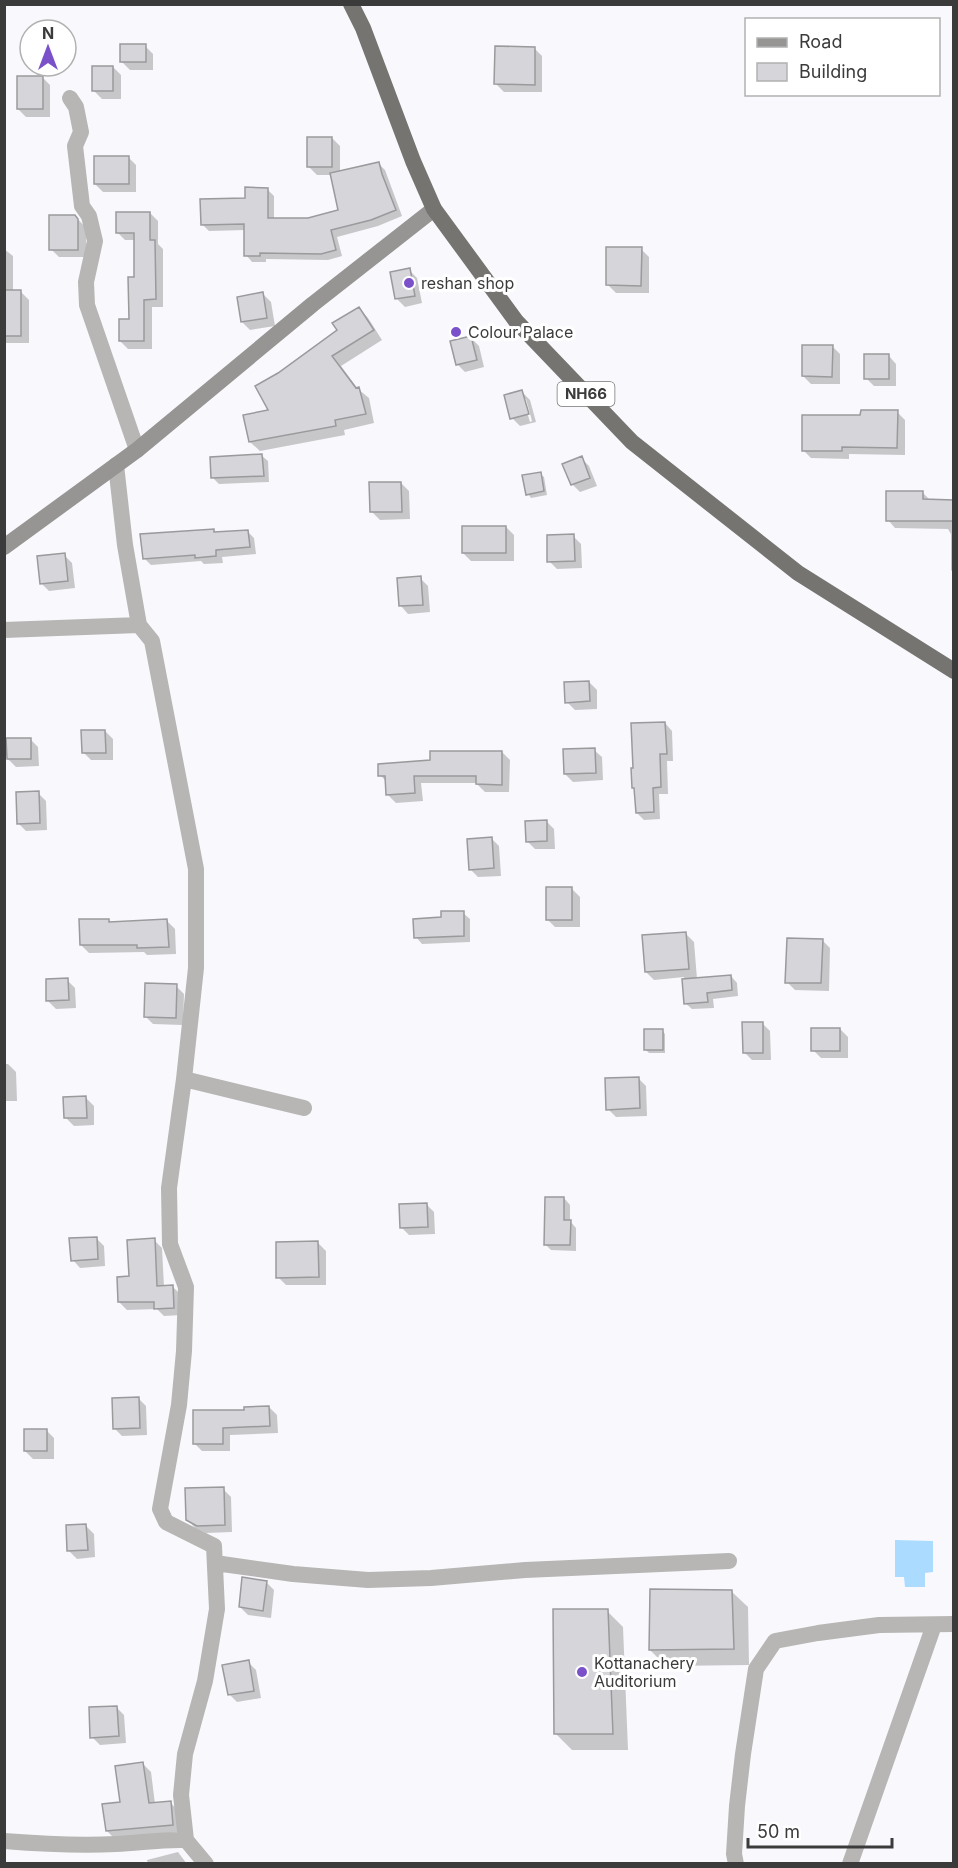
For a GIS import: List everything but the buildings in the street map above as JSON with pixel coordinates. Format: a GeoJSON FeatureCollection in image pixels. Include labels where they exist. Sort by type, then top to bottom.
{"type":"FeatureCollection","features":[{"type":"Feature","properties":{"kind":"highway","name":"NH66"},"geometry":{"type":"LineString","coordinates":[[351,4],[363,28],[413,161],[434,209],[516,321],[632,442],[798,573],[954,671]]}},
{"type":"Feature","properties":{"kind":"main road"},"geometry":{"type":"LineString","coordinates":[[4,547],[137,450],[314,304],[434,209]]}},
{"type":"Feature","properties":{"kind":"street"},"geometry":{"type":"LineString","coordinates":[[70,98],[76,107],[81,132],[75,146],[82,206],[89,216],[95,241],[86,282],[87,305],[137,450]]}},
{"type":"Feature","properties":{"kind":"street"},"geometry":{"type":"LineString","coordinates":[[116,465],[125,545],[139,625],[152,640],[196,869],[196,968],[169,1188],[170,1244],[186,1287],[184,1351],[179,1405],[160,1509],[166,1522],[214,1546],[217,1609],[205,1681],[185,1754],[181,1795],[186,1840],[206,1863]]}},
{"type":"Feature","properties":{"kind":"street"},"geometry":{"type":"LineString","coordinates":[[4,630],[139,625]]}},
{"type":"Feature","properties":{"kind":"street"},"geometry":{"type":"LineString","coordinates":[[184,1079],[304,1108]]}},
{"type":"Feature","properties":{"kind":"street"},"geometry":{"type":"LineString","coordinates":[[215,1563],[293,1574],[368,1580],[729,1561]]}},
{"type":"Feature","properties":{"kind":"street"},"geometry":{"type":"LineString","coordinates":[[736,1863],[734,1854],[737,1806],[756,1669],[775,1641],[879,1625],[954,1624]]}},
{"type":"Feature","properties":{"kind":"street"},"geometry":{"type":"LineString","coordinates":[[850,1863],[934,1625]]}},
{"type":"Feature","properties":{"kind":"street"},"geometry":{"type":"LineString","coordinates":[[4,1841],[54,1846],[119,1844],[163,1839],[186,1840]]}},
{"type":"Feature","properties":{"kind":"water"},"geometry":{"type":"Polygon","coordinates":[[[895,1540],[933,1541],[933,1572],[925,1573],[925,1587],[905,1587],[904,1577],[895,1577],[895,1540]]]}},
{"type":"Feature","properties":{"kind":"place","name":"reshan shop"},"geometry":{"type":"Point","coordinates":[409,283]}},
{"type":"Feature","properties":{"kind":"place","name":"Colour Palace"},"geometry":{"type":"Point","coordinates":[456,332]}},
{"type":"Feature","properties":{"kind":"place","name":"Kottanachery Auditorium"},"geometry":{"type":"Point","coordinates":[582,1672]}}]}
